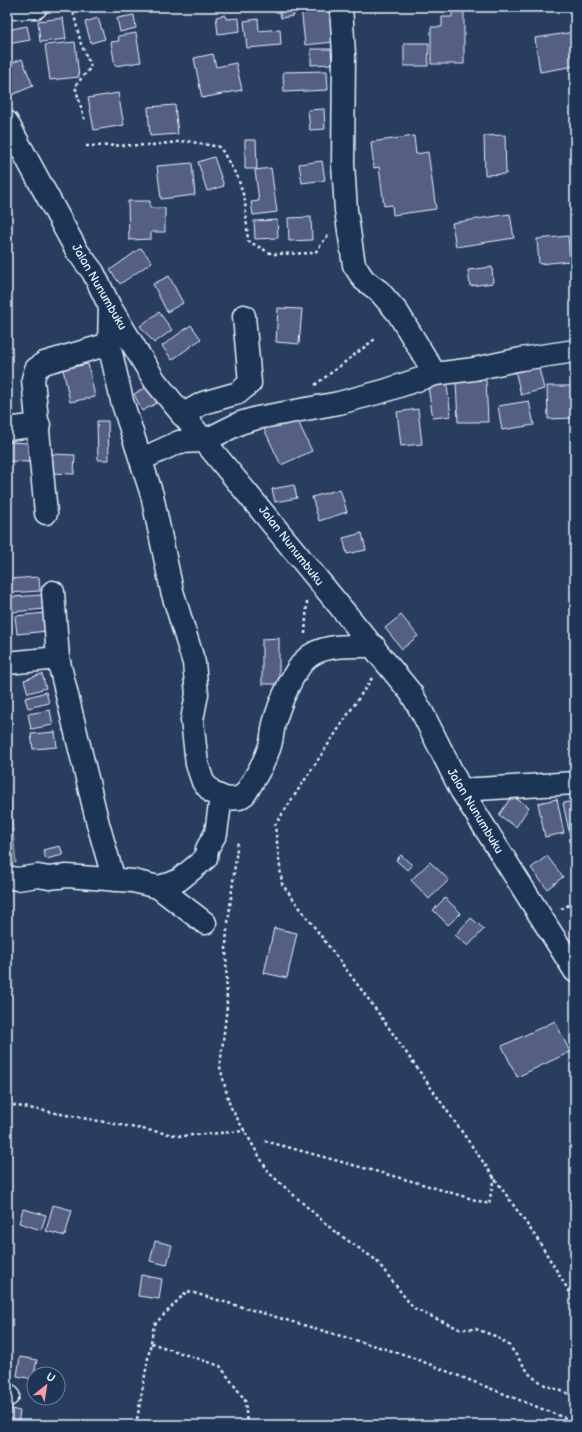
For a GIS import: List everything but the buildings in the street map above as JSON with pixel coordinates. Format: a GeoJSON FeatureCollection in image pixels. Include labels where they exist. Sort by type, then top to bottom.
{"type":"FeatureCollection","features":[{"type":"Feature","properties":{"kind":"street"},"geometry":{"type":"LineString","coordinates":[[7,8],[36,7]]}},
{"type":"Feature","properties":{"kind":"street"},"geometry":{"type":"LineString","coordinates":[[341,7],[344,54],[343,164],[346,210],[354,265],[358,273],[379,291],[398,313],[435,374]]}},
{"type":"Feature","properties":{"kind":"street","name":"Jalan Nunumbuku"},"geometry":{"type":"LineString","coordinates":[[7,122],[77,251],[93,272],[110,307],[155,381],[411,693],[461,790],[575,971]]}},
{"type":"Feature","properties":{"kind":"street"},"geometry":{"type":"LineString","coordinates":[[110,307],[109,344],[122,400],[142,459],[152,495],[172,592],[194,663],[197,694],[192,720],[197,764],[203,782],[208,788],[227,799],[239,798],[244,794],[252,783],[268,753],[280,706],[289,686],[303,663],[310,655],[319,651],[353,646],[379,653]]}},
{"type":"Feature","properties":{"kind":"street"},"geometry":{"type":"LineString","coordinates":[[182,415],[203,403],[238,393],[250,383],[244,316]]}},
{"type":"Feature","properties":{"kind":"street"},"geometry":{"type":"LineString","coordinates":[[46,512],[39,425],[33,379],[36,369],[44,363],[109,344]]}},
{"type":"Feature","properties":{"kind":"street"},"geometry":{"type":"LineString","coordinates":[[142,459],[179,442],[204,441],[240,423],[256,418],[339,403],[384,391],[435,374],[474,369],[521,359],[575,351]]}},
{"type":"Feature","properties":{"kind":"street"},"geometry":{"type":"LineString","coordinates":[[7,429],[39,425]]}},
{"type":"Feature","properties":{"kind":"street"},"geometry":{"type":"LineString","coordinates":[[53,592],[58,658],[98,824],[114,880]]}},
{"type":"Feature","properties":{"kind":"street"},"geometry":{"type":"LineString","coordinates":[[7,663],[58,658]]}},
{"type":"Feature","properties":{"kind":"street"},"geometry":{"type":"LineString","coordinates":[[461,790],[575,783]]}},
{"type":"Feature","properties":{"kind":"street"},"geometry":{"type":"LineString","coordinates":[[158,887],[179,880],[206,858],[207,849],[216,833],[222,797]]}},
{"type":"Feature","properties":{"kind":"street"},"geometry":{"type":"LineString","coordinates":[[7,877],[17,879],[38,876],[49,878],[67,876],[133,881],[158,887],[205,923]]}},
{"type":"Feature","properties":{"kind":"path"},"geometry":{"type":"LineString","coordinates":[[72,7],[81,44],[91,67],[75,86],[85,121]]}},
{"type":"Feature","properties":{"kind":"path"},"geometry":{"type":"LineString","coordinates":[[86,146],[152,145],[186,142],[220,147],[238,178],[245,201],[248,241],[272,254],[315,253],[346,210]]}},
{"type":"Feature","properties":{"kind":"path"},"geometry":{"type":"LineString","coordinates":[[312,388],[375,339]]}},
{"type":"Feature","properties":{"kind":"path"},"geometry":{"type":"LineString","coordinates":[[303,663],[310,571]]}},
{"type":"Feature","properties":{"kind":"path"},"geometry":{"type":"LineString","coordinates":[[379,653],[275,825],[282,884],[372,1004],[494,1176],[538,1240],[575,1301]]}},
{"type":"Feature","properties":{"kind":"path"},"geometry":{"type":"LineString","coordinates":[[239,832],[226,945],[227,1006],[220,1067],[230,1106],[269,1173],[334,1231],[376,1260],[414,1309],[460,1329],[476,1329],[495,1336],[509,1345],[532,1376],[545,1385],[575,1396]]}},
{"type":"Feature","properties":{"kind":"path"},"geometry":{"type":"LineString","coordinates":[[7,1104],[180,1136],[245,1131]]}},
{"type":"Feature","properties":{"kind":"path"},"geometry":{"type":"LineString","coordinates":[[265,1142],[415,1182],[489,1204],[494,1176]]}},
{"type":"Feature","properties":{"kind":"path"},"geometry":{"type":"LineString","coordinates":[[136,1425],[154,1324],[187,1291],[406,1355],[575,1422]]}},
{"type":"Feature","properties":{"kind":"path"},"geometry":{"type":"LineString","coordinates":[[151,1343],[220,1366],[245,1400],[247,1425]]}},
{"type":"Feature","properties":{"kind":"green space"},"geometry":{"type":"Polygon","coordinates":[[[7,763],[16,863],[7,862],[7,763]]]}}]}
